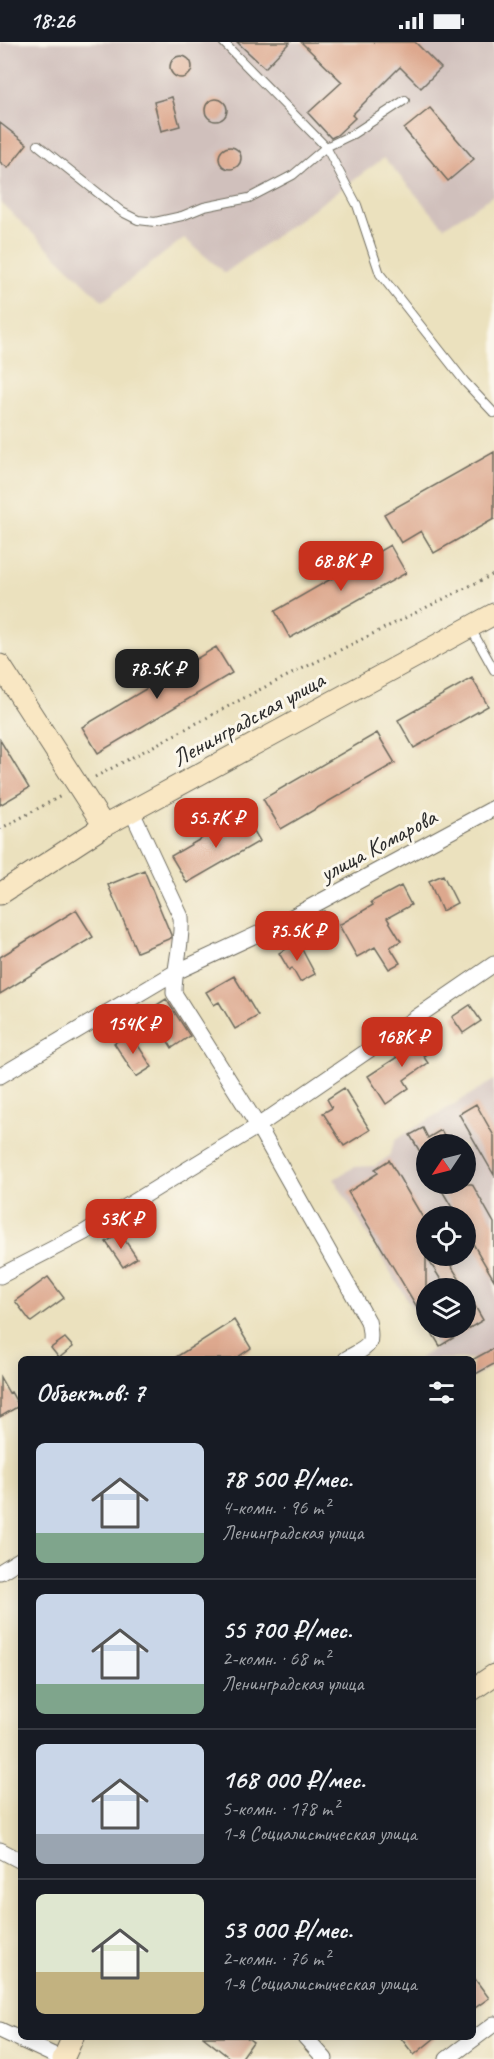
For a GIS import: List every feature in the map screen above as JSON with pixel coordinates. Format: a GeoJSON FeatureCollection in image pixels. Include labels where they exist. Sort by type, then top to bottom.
{"type":"FeatureCollection","features":[{"type":"Feature","properties":{"kind":"main road","name":"Ленинградская улица"},"geometry":{"type":"LineString","coordinates":[[0,894],[104,826],[494,614]]}},
{"type":"Feature","properties":{"kind":"main road"},"geometry":{"type":"LineString","coordinates":[[0,665],[104,826]]}},
{"type":"Feature","properties":{"kind":"main road"},"geometry":{"type":"LineString","coordinates":[[476,1687],[494,1675]]}},
{"type":"Feature","properties":{"kind":"main road"},"geometry":{"type":"LineString","coordinates":[[63,2059],[72,2040]]}},
{"type":"Feature","properties":{"kind":"street","name":"улица Комарова"},"geometry":{"type":"LineString","coordinates":[[0,1076],[174,973],[277,926],[494,808]]}},
{"type":"Feature","properties":{"kind":"street"},"geometry":{"type":"LineString","coordinates":[[132,812],[181,917],[182,931],[174,973],[174,993],[258,1126],[368,1321],[372,1338],[367,1347],[351,1356]]}},
{"type":"Feature","properties":{"kind":"street"},"geometry":{"type":"LineString","coordinates":[[0,1276],[85,1232],[258,1126],[494,964]]}},
{"type":"Feature","properties":{"kind":"street"},"geometry":{"type":"LineString","coordinates":[[0,1572],[18,1561]]}},
{"type":"Feature","properties":{"kind":"street"},"geometry":{"type":"LineString","coordinates":[[0,1850],[18,1859]]}},
{"type":"Feature","properties":{"kind":"street"},"geometry":{"type":"LineString","coordinates":[[476,2037],[494,2024]]}},
{"type":"Feature","properties":{"kind":"street"},"geometry":{"type":"LineString","coordinates":[[0,2031],[18,2039]]}},
{"type":"Feature","properties":{"kind":"street"},"geometry":{"type":"LineString","coordinates":[[20,2040],[63,2059]]}},
{"type":"Feature","properties":{"kind":"street"},"geometry":{"type":"LineString","coordinates":[[308,2040],[326,2059]]}},
{"type":"Feature","properties":{"kind":"street"},"geometry":{"type":"LineString","coordinates":[[447,2059],[473,2040]]}},
{"type":"Feature","properties":{"kind":"lane"},"geometry":{"type":"LineString","coordinates":[[223,42],[326,147],[357,205],[380,274],[465,382],[494,413]]}},
{"type":"Feature","properties":{"kind":"lane"},"geometry":{"type":"LineString","coordinates":[[38,145],[122,212],[138,220],[155,222],[182,216],[204,207],[249,198],[294,175],[326,147],[353,135],[405,100]]}},
{"type":"Feature","properties":{"kind":"lane"},"geometry":{"type":"LineString","coordinates":[[469,627],[494,670]]}},
{"type":"Feature","properties":{"kind":"path"},"geometry":{"type":"LineString","coordinates":[[0,829],[259,690],[494,573]]}},
{"type":"Feature","properties":{"kind":"shaded area"},"geometry":{"type":"Polygon","coordinates":[[[0,42],[494,42],[494,195],[444,227],[384,158],[225,273],[184,238],[103,301],[0,202],[0,42]]]}},
{"type":"Feature","properties":{"kind":"shaded area"},"geometry":{"type":"Polygon","coordinates":[[[494,1080],[494,1365],[476,1376],[476,1356],[422,1356],[436,1347],[431,1338],[476,1338],[476,1278],[416,1278],[416,1314],[334,1179],[354,1167],[375,1166],[389,1156],[395,1140],[494,1080]]]}},
{"type":"Feature","properties":{"kind":"building"},"geometry":{"type":"Polygon","coordinates":[[[237,42],[290,42],[265,68],[237,42]]]}},
{"type":"Feature","properties":{"kind":"building"},"geometry":{"type":"Polygon","coordinates":[[[301,42],[415,42],[441,68],[421,88],[400,67],[352,115],[355,118],[331,138],[308,113],[342,82],[301,42]]]}},
{"type":"Feature","properties":{"kind":"building"},"geometry":{"type":"Polygon","coordinates":[[[181,56],[189,59],[192,67],[189,75],[181,78],[173,75],[170,67],[173,59],[181,56]]]}},
{"type":"Feature","properties":{"kind":"building"},"geometry":{"type":"Polygon","coordinates":[[[172,97],[180,126],[161,131],[154,102],[172,97]]]}},
{"type":"Feature","properties":{"kind":"building"},"geometry":{"type":"Polygon","coordinates":[[[216,99],[224,102],[227,110],[224,118],[216,121],[208,118],[205,110],[208,102],[216,99]]]}},
{"type":"Feature","properties":{"kind":"building"},"geometry":{"type":"Polygon","coordinates":[[[430,108],[474,159],[448,181],[404,129],[430,108]]]}},
{"type":"Feature","properties":{"kind":"building"},"geometry":{"type":"Polygon","coordinates":[[[0,123],[27,144],[8,168],[0,162],[0,123]]]}},
{"type":"Feature","properties":{"kind":"building"},"geometry":{"type":"Polygon","coordinates":[[[230,147],[238,150],[241,158],[238,166],[230,169],[222,166],[219,158],[222,150],[230,147]]]}},
{"type":"Feature","properties":{"kind":"building"},"geometry":{"type":"Polygon","coordinates":[[[494,452],[494,519],[434,553],[421,531],[401,543],[384,514],[494,452]]]}},
{"type":"Feature","properties":{"kind":"building"},"geometry":{"type":"Polygon","coordinates":[[[390,545],[406,573],[290,638],[275,611],[390,545]]]}},
{"type":"Feature","properties":{"kind":"building"},"geometry":{"type":"Polygon","coordinates":[[[216,647],[232,673],[98,753],[82,727],[216,647]]]}},
{"type":"Feature","properties":{"kind":"building"},"geometry":{"type":"Polygon","coordinates":[[[472,678],[488,706],[414,748],[398,720],[472,678]]]}},
{"type":"Feature","properties":{"kind":"building"},"geometry":{"type":"Polygon","coordinates":[[[377,733],[395,763],[281,829],[263,799],[377,733]]]}},
{"type":"Feature","properties":{"kind":"building"},"geometry":{"type":"Polygon","coordinates":[[[0,740],[29,788],[0,805],[0,740]]]}},
{"type":"Feature","properties":{"kind":"building"},"geometry":{"type":"Polygon","coordinates":[[[244,814],[260,841],[187,883],[171,856],[244,814]]]}},
{"type":"Feature","properties":{"kind":"building"},"geometry":{"type":"Polygon","coordinates":[[[144,870],[171,938],[137,952],[108,885],[144,870]]]}},
{"type":"Feature","properties":{"kind":"building"},"geometry":{"type":"Polygon","coordinates":[[[443,875],[457,903],[442,911],[429,881],[443,875]]]}},
{"type":"Feature","properties":{"kind":"building"},"geometry":{"type":"Polygon","coordinates":[[[401,886],[411,905],[387,918],[401,941],[390,947],[400,963],[389,969],[375,947],[357,957],[339,925],[373,905],[371,902],[401,886]]]}},
{"type":"Feature","properties":{"kind":"building"},"geometry":{"type":"Polygon","coordinates":[[[76,910],[93,937],[0,994],[0,957],[76,910]]]}},
{"type":"Feature","properties":{"kind":"building"},"geometry":{"type":"Polygon","coordinates":[[[324,911],[331,922],[302,938],[295,927],[324,911]]]}},
{"type":"Feature","properties":{"kind":"building"},"geometry":{"type":"Polygon","coordinates":[[[298,942],[315,974],[300,982],[292,968],[289,970],[279,953],[298,942]]]}},
{"type":"Feature","properties":{"kind":"building"},"geometry":{"type":"Polygon","coordinates":[[[234,976],[258,1016],[235,1029],[219,1002],[214,1005],[206,992],[234,976]]]}},
{"type":"Feature","properties":{"kind":"building"},"geometry":{"type":"Polygon","coordinates":[[[166,999],[190,1036],[172,1048],[149,1010],[166,999]]]}},
{"type":"Feature","properties":{"kind":"building"},"geometry":{"type":"Polygon","coordinates":[[[470,1005],[481,1021],[463,1033],[452,1017],[470,1005]]]}},
{"type":"Feature","properties":{"kind":"building"},"geometry":{"type":"Polygon","coordinates":[[[130,1033],[152,1067],[136,1077],[114,1043],[130,1033]]]}},
{"type":"Feature","properties":{"kind":"building"},"geometry":{"type":"Polygon","coordinates":[[[431,1034],[439,1046],[423,1056],[428,1063],[404,1080],[409,1088],[386,1104],[368,1076],[405,1052],[399,1043],[409,1036],[415,1044],[431,1034]]]}},
{"type":"Feature","properties":{"kind":"building"},"geometry":{"type":"Polygon","coordinates":[[[344,1088],[370,1130],[344,1146],[323,1113],[332,1108],[327,1099],[344,1088]]]}},
{"type":"Feature","properties":{"kind":"building"},"geometry":{"type":"Polygon","coordinates":[[[476,1104],[494,1136],[494,1175],[476,1144],[476,1134],[470,1134],[459,1114],[476,1104]]]}},
{"type":"Feature","properties":{"kind":"building"},"geometry":{"type":"Polygon","coordinates":[[[423,1128],[426,1134],[416,1134],[416,1145],[410,1135],[423,1128]]]}},
{"type":"Feature","properties":{"kind":"building"},"geometry":{"type":"Polygon","coordinates":[[[389,1160],[416,1206],[416,1266],[426,1266],[426,1278],[416,1278],[416,1305],[348,1192],[378,1173],[375,1169],[389,1160]]]}},
{"type":"Feature","properties":{"kind":"building"},"geometry":{"type":"Polygon","coordinates":[[[476,1191],[494,1223],[494,1280],[476,1249],[476,1206],[451,1206],[444,1194],[476,1194],[476,1191]]]}},
{"type":"Feature","properties":{"kind":"building"},"geometry":{"type":"Polygon","coordinates":[[[120,1233],[137,1258],[123,1267],[106,1242],[120,1233]]]}},
{"type":"Feature","properties":{"kind":"building"},"geometry":{"type":"Polygon","coordinates":[[[432,1266],[451,1266],[459,1278],[440,1278],[432,1266]]]}},
{"type":"Feature","properties":{"kind":"building"},"geometry":{"type":"Polygon","coordinates":[[[48,1277],[64,1298],[31,1322],[15,1301],[48,1277]]]}},
{"type":"Feature","properties":{"kind":"building"},"geometry":{"type":"Polygon","coordinates":[[[476,1308],[483,1320],[476,1324],[476,1308]]]}},
{"type":"Feature","properties":{"kind":"building"},"geometry":{"type":"Polygon","coordinates":[[[234,1320],[251,1348],[239,1356],[178,1356],[234,1320]]]}},
{"type":"Feature","properties":{"kind":"building"},"geometry":{"type":"Polygon","coordinates":[[[65,1338],[73,1347],[62,1356],[57,1356],[51,1348],[65,1338]]]}},
{"type":"Feature","properties":{"kind":"building"},"geometry":{"type":"Polygon","coordinates":[[[435,1338],[453,1338],[440,1346],[435,1338]]]}},
{"type":"Feature","properties":{"kind":"building"},"geometry":{"type":"Polygon","coordinates":[[[494,1348],[494,1364],[476,1374],[476,1358],[494,1348]]]}},
{"type":"Feature","properties":{"kind":"building"},"geometry":{"type":"Polygon","coordinates":[[[0,1377],[18,1407],[0,1417],[0,1377]]]}},
{"type":"Feature","properties":{"kind":"building"},"geometry":{"type":"Polygon","coordinates":[[[476,1980],[489,1998],[476,2007],[476,1980]]]}},
{"type":"Feature","properties":{"kind":"building"},"geometry":{"type":"Polygon","coordinates":[[[207,2040],[250,2040],[253,2042],[241,2059],[231,2059],[207,2040]]]}},
{"type":"Feature","properties":{"kind":"building"},"geometry":{"type":"Polygon","coordinates":[[[402,2040],[432,2040],[414,2055],[402,2040]]]}}]}
